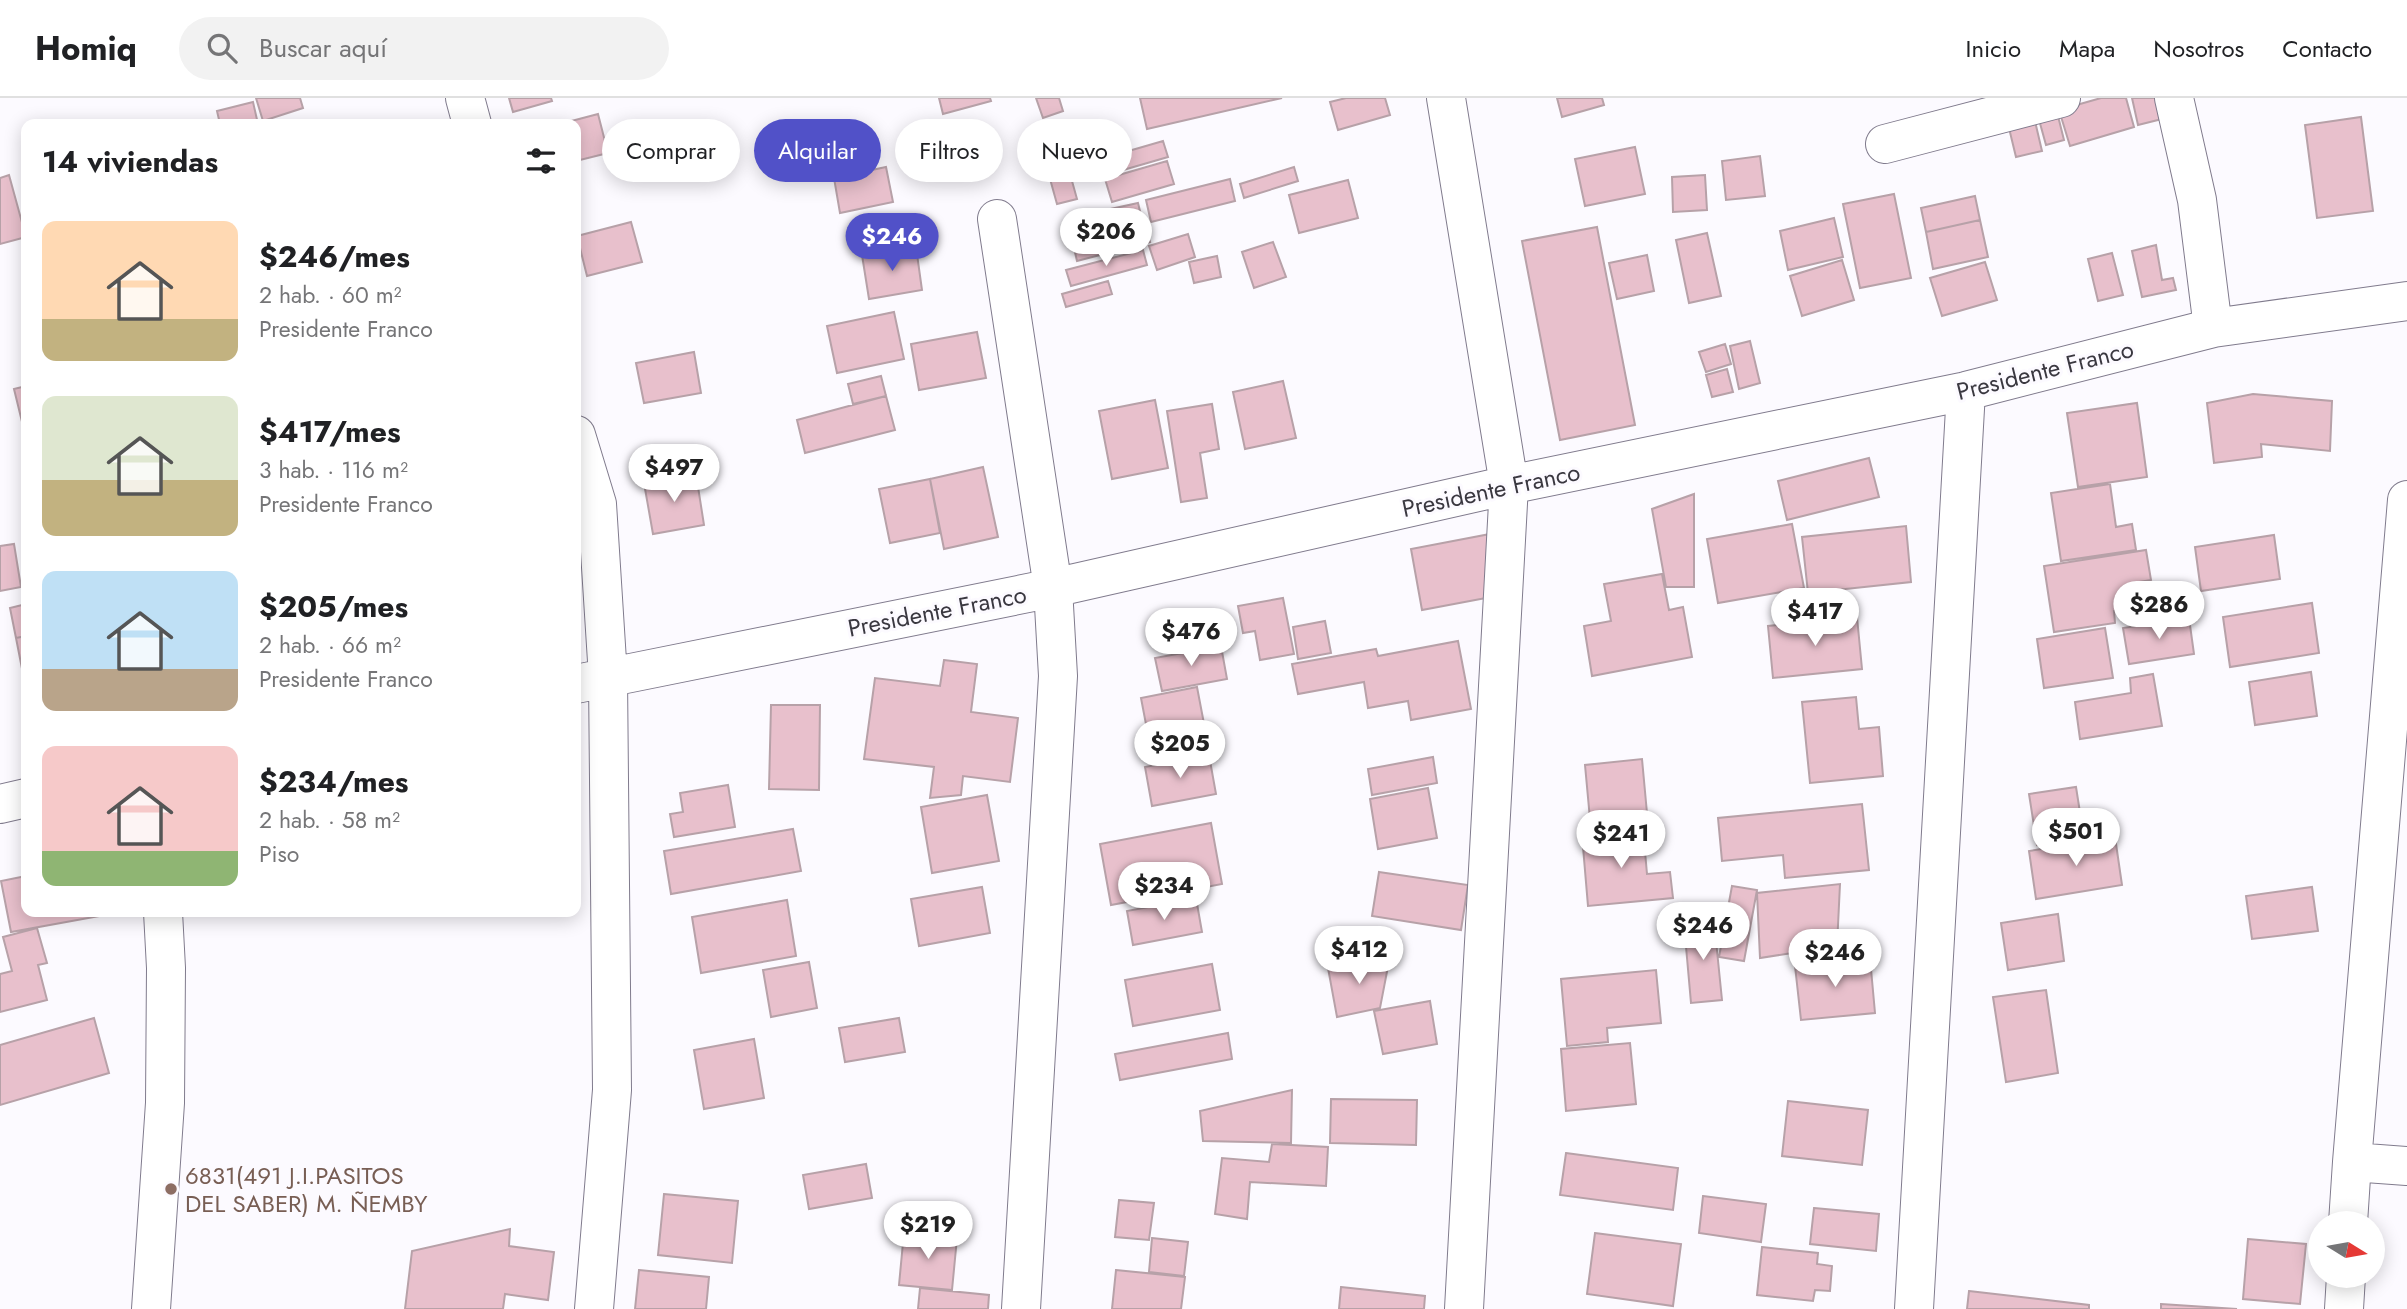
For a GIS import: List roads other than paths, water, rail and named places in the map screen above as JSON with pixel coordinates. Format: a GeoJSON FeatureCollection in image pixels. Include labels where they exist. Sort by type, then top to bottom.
{"type":"FeatureCollection","features":[{"type":"Feature","properties":{"kind":"street"},"geometry":{"type":"LineString","coordinates":[[466,98],[471,119]]}},
{"type":"Feature","properties":{"kind":"street"},"geometry":{"type":"LineString","coordinates":[[1446,98],[1509,485],[1464,1309]]}},
{"type":"Feature","properties":{"kind":"street"},"geometry":{"type":"LineString","coordinates":[[1885,144],[2061,98]]}},
{"type":"Feature","properties":{"kind":"street"},"geometry":{"type":"LineString","coordinates":[[2175,98],[2197,200],[2213,328]]}},
{"type":"Feature","properties":{"kind":"street"},"geometry":{"type":"LineString","coordinates":[[997,219],[1053,588],[1058,676],[1021,1309]]}},
{"type":"Feature","properties":{"kind":"street","name":"Presidente Franco"},"geometry":{"type":"LineString","coordinates":[[592,680],[1053,588],[1509,485],[1966,391],[2213,328],[2407,301]]}},
{"type":"Feature","properties":{"kind":"street"},"geometry":{"type":"LineString","coordinates":[[1914,1309],[1966,391]]}},
{"type":"Feature","properties":{"kind":"street"},"geometry":{"type":"LineString","coordinates":[[581,451],[597,504],[592,680],[612,1090],[594,1309]]}},
{"type":"Feature","properties":{"kind":"street"},"geometry":{"type":"LineString","coordinates":[[2349,1211],[2399,714],[2407,500]]}},
{"type":"Feature","properties":{"kind":"street"},"geometry":{"type":"LineString","coordinates":[[0,804],[21,799]]}},
{"type":"Feature","properties":{"kind":"street"},"geometry":{"type":"LineString","coordinates":[[151,1309],[165,1103],[166,968],[163,917]]}},
{"type":"Feature","properties":{"kind":"street"},"geometry":{"type":"LineString","coordinates":[[2352,1162],[2407,1166]]}},
{"type":"Feature","properties":{"kind":"street"},"geometry":{"type":"LineString","coordinates":[[2344,1309],[2345,1288]]}},
{"type":"Feature","properties":{"kind":"place","name":"6831(491 J.I.PASITOS DEL SABER) M. ÑEMBY"},"geometry":{"type":"Point","coordinates":[171,1189]}}]}
